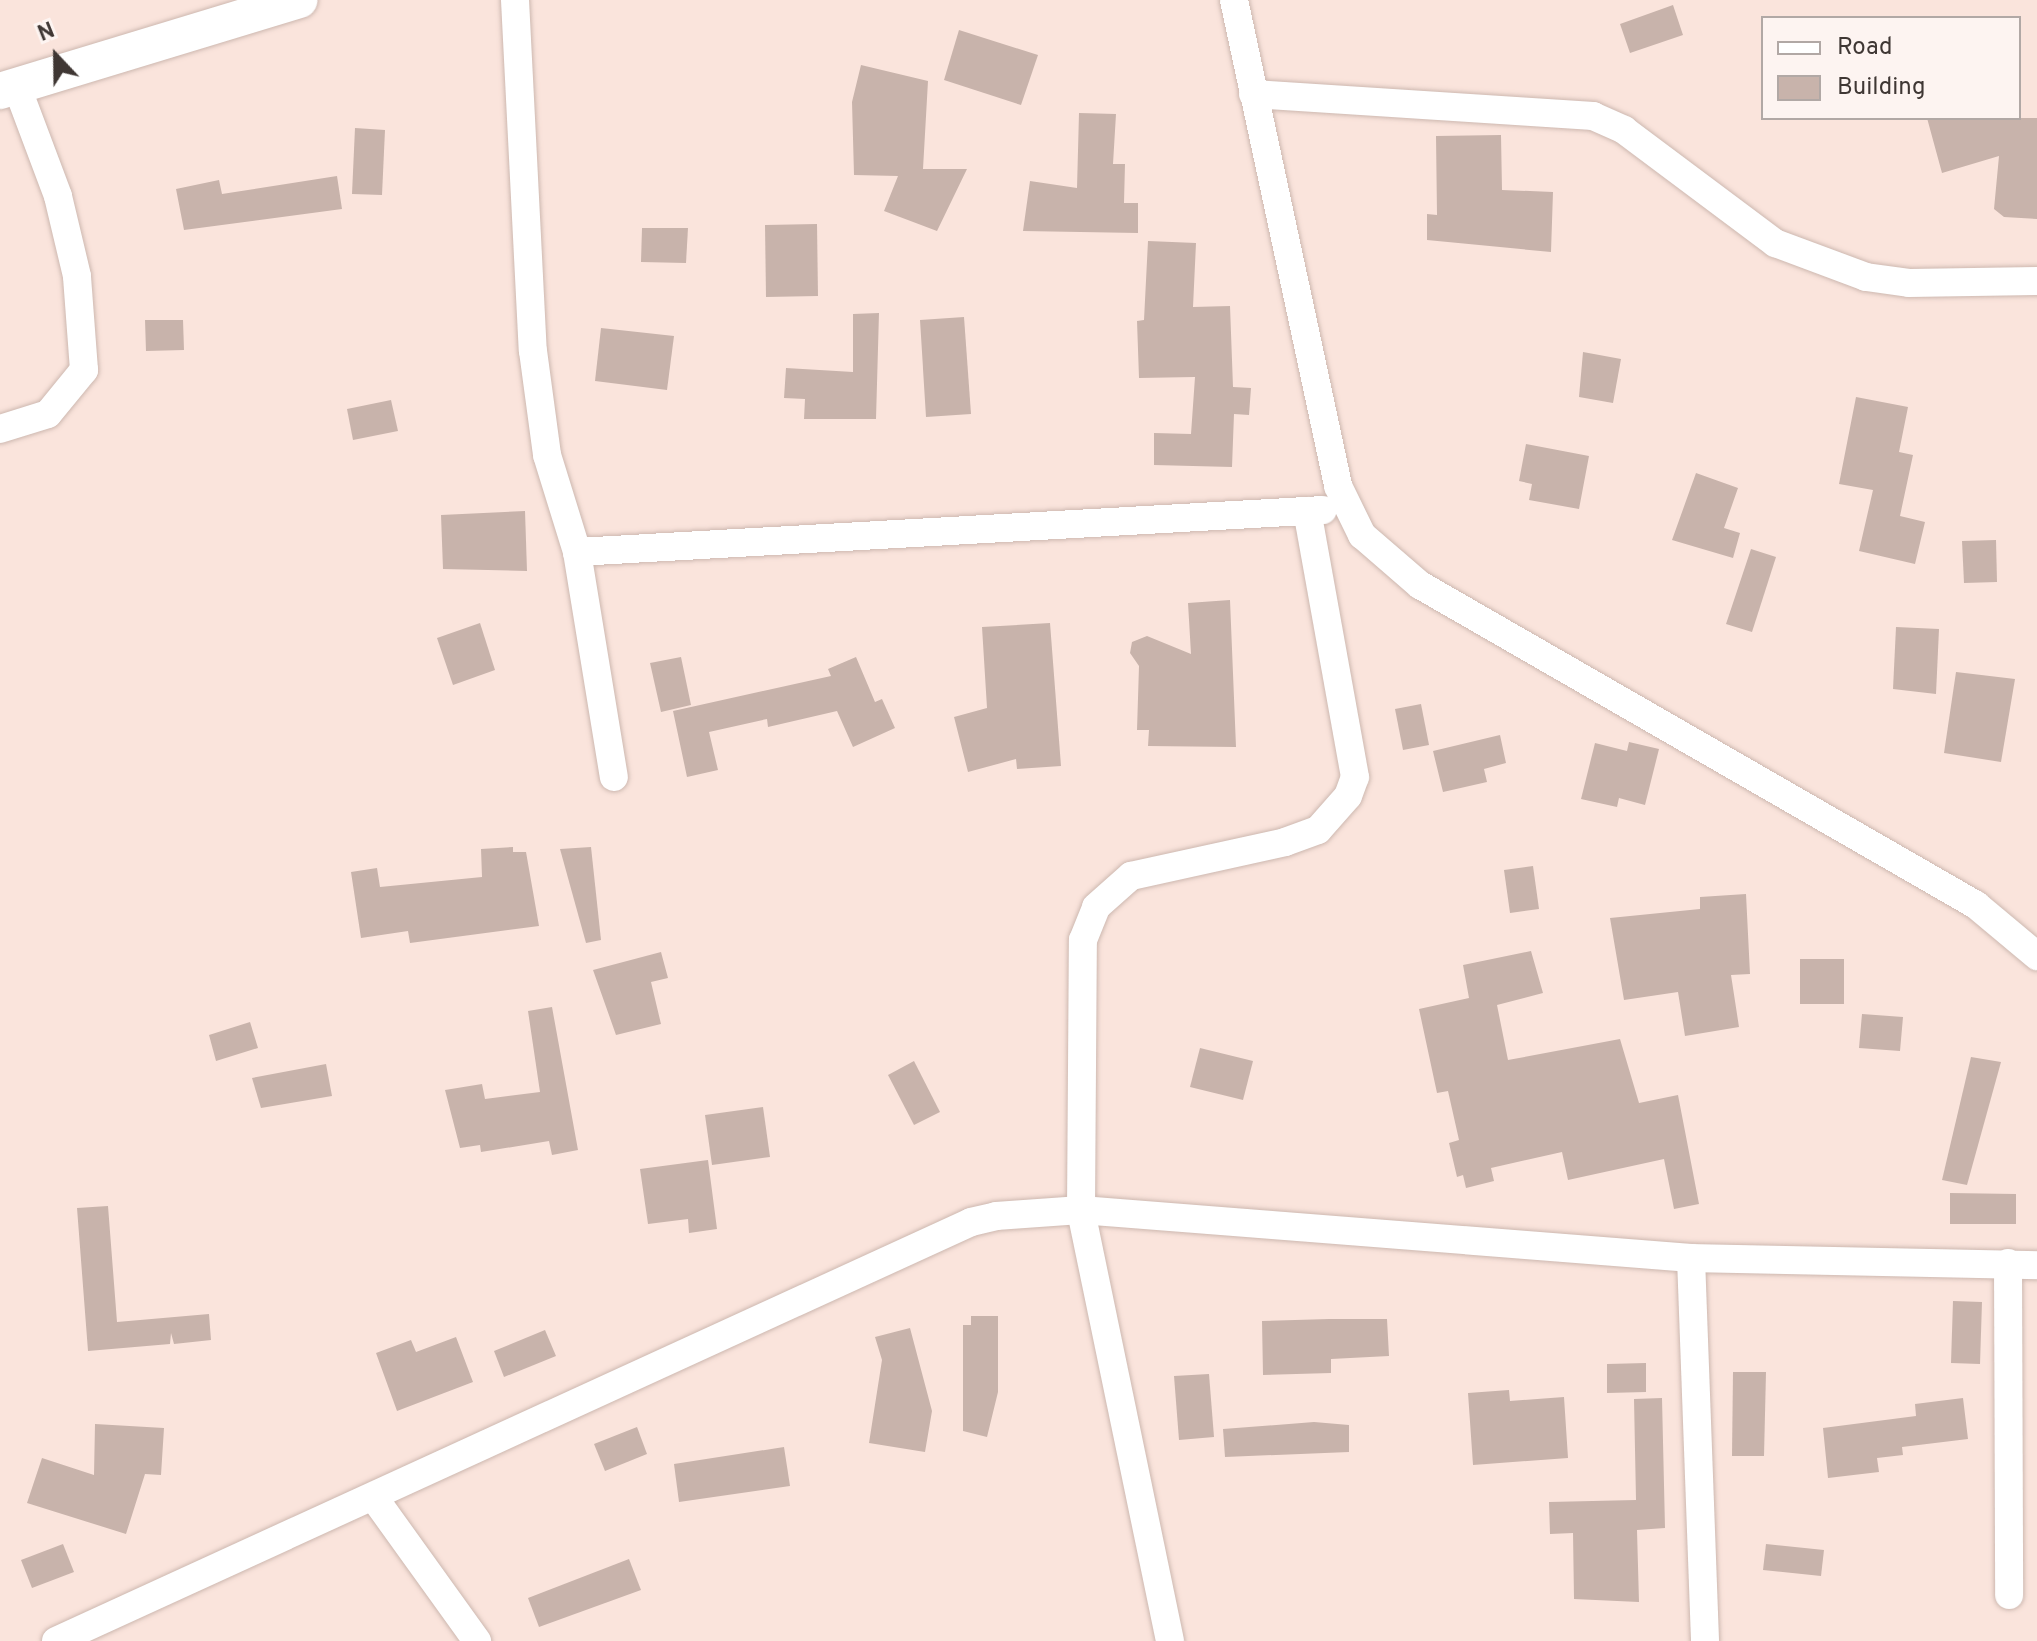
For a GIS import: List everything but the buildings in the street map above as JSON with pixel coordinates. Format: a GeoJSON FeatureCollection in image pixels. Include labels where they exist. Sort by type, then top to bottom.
{"type":"FeatureCollection","features":[{"type":"Feature","properties":{"kind":"street"},"geometry":{"type":"LineString","coordinates":[[0,429],[48,414],[84,370],[77,276],[62,210],[9,89],[299,0]]}},
{"type":"Feature","properties":{"kind":"street"},"geometry":{"type":"LineString","coordinates":[[515,0],[533,351],[547,455],[577,552],[614,777]]}},
{"type":"Feature","properties":{"kind":"street"},"geometry":{"type":"LineString","coordinates":[[1234,0],[1346,509],[1362,535],[1420,585],[1976,905],[2037,956]]}},
{"type":"Feature","properties":{"kind":"street"},"geometry":{"type":"LineString","coordinates":[[1253,94],[1593,116],[1624,130],[1775,243],[1895,281],[2037,281]]}},
{"type":"Feature","properties":{"kind":"street"},"geometry":{"type":"LineString","coordinates":[[577,552],[1346,509]]}},
{"type":"Feature","properties":{"kind":"street"},"geometry":{"type":"LineString","coordinates":[[1170,1641],[1081,1210],[1083,940],[1096,907],[1131,876],[1318,830],[1348,796],[1355,777],[1307,511]]}},
{"type":"Feature","properties":{"kind":"street"},"geometry":{"type":"LineString","coordinates":[[56,1641],[375,1499],[971,1222],[1081,1210],[1691,1258],[2037,1265]]}},
{"type":"Feature","properties":{"kind":"street"},"geometry":{"type":"LineString","coordinates":[[1691,1258],[1705,1641]]}},
{"type":"Feature","properties":{"kind":"street"},"geometry":{"type":"LineString","coordinates":[[2008,1263],[2009,1595]]}},
{"type":"Feature","properties":{"kind":"street"},"geometry":{"type":"LineString","coordinates":[[375,1499],[477,1641]]}}]}
